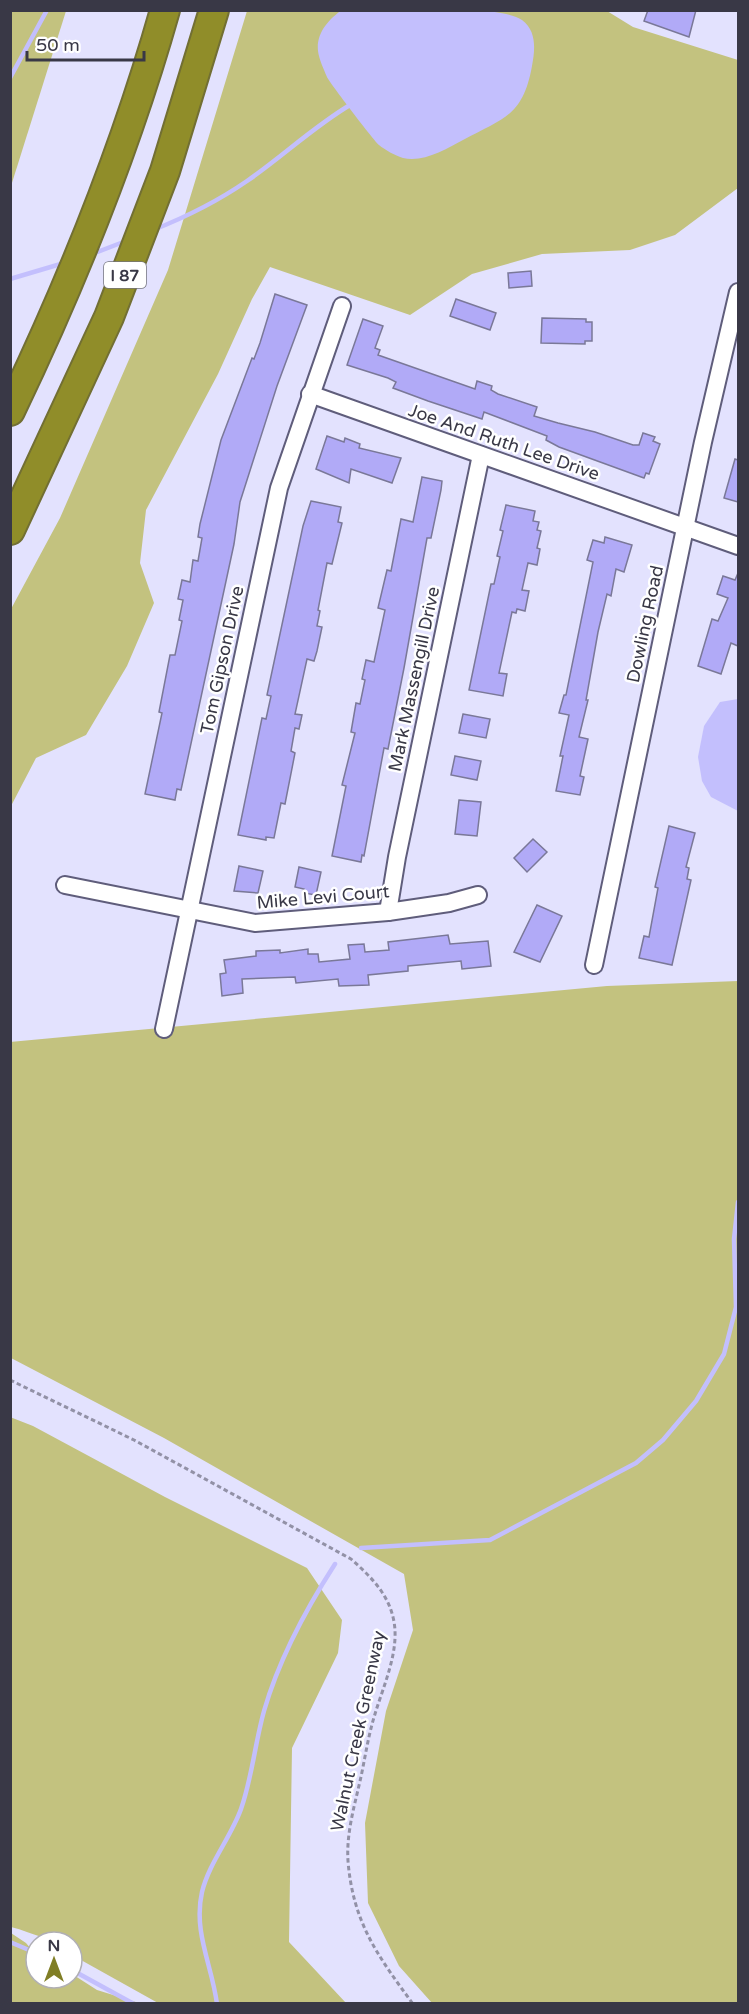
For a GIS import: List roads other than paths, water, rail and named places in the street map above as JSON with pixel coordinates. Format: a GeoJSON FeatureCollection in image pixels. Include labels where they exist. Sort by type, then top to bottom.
{"type":"FeatureCollection","features":[{"type":"Feature","properties":{"kind":"highway","name":"I 87"},"geometry":{"type":"LineString","coordinates":[[10,411],[39,350],[110,180],[165,10]]}},
{"type":"Feature","properties":{"kind":"highway","name":"I 87"},"geometry":{"type":"LineString","coordinates":[[10,530],[109,317],[165,171],[214,10]]}},
{"type":"Feature","properties":{"kind":"street","name":"Dowling Road"},"geometry":{"type":"LineString","coordinates":[[594,964],[685,526],[731,345],[738,292]]}},
{"type":"Feature","properties":{"kind":"street","name":"Tom Gipson Drive"},"geometry":{"type":"LineString","coordinates":[[164,1029],[279,488],[342,306]]}},
{"type":"Feature","properties":{"kind":"street","name":"Joe And Ruth Lee Drive"},"geometry":{"type":"LineString","coordinates":[[310,394],[738,546]]}},
{"type":"Feature","properties":{"kind":"street","name":"Mark Massengill Drive"},"geometry":{"type":"LineString","coordinates":[[388,912],[397,857],[481,454]]}},
{"type":"Feature","properties":{"kind":"street","name":"Mike Levi Court"},"geometry":{"type":"LineString","coordinates":[[64,885],[255,923],[388,912],[449,903],[478,895]]}},
{"type":"Feature","properties":{"kind":"waterway"},"geometry":{"type":"LineString","coordinates":[[10,78],[47,10]]}},
{"type":"Feature","properties":{"kind":"waterway"},"geometry":{"type":"LineString","coordinates":[[153,230],[202,208],[236,188],[350,105]]}},
{"type":"Feature","properties":{"kind":"waterway"},"geometry":{"type":"LineString","coordinates":[[92,254],[126,241]]}},
{"type":"Feature","properties":{"kind":"waterway"},"geometry":{"type":"LineString","coordinates":[[10,279],[64,263]]}},
{"type":"Feature","properties":{"kind":"waterway"},"geometry":{"type":"LineString","coordinates":[[361,1548],[490,1540],[636,1463],[663,1440],[696,1401],[724,1354],[736,1307],[734,1239],[738,1202]]}},
{"type":"Feature","properties":{"kind":"waterway"},"geometry":{"type":"LineString","coordinates":[[217,2004],[201,1935],[202,1892],[205,1881],[241,1809],[264,1711],[277,1672],[304,1617],[335,1564]]}},
{"type":"Feature","properties":{"kind":"waterway"},"geometry":{"type":"LineString","coordinates":[[10,1942],[24,1948]]}},
{"type":"Feature","properties":{"kind":"waterway"},"geometry":{"type":"LineString","coordinates":[[84,1977],[134,2004]]}}]}
